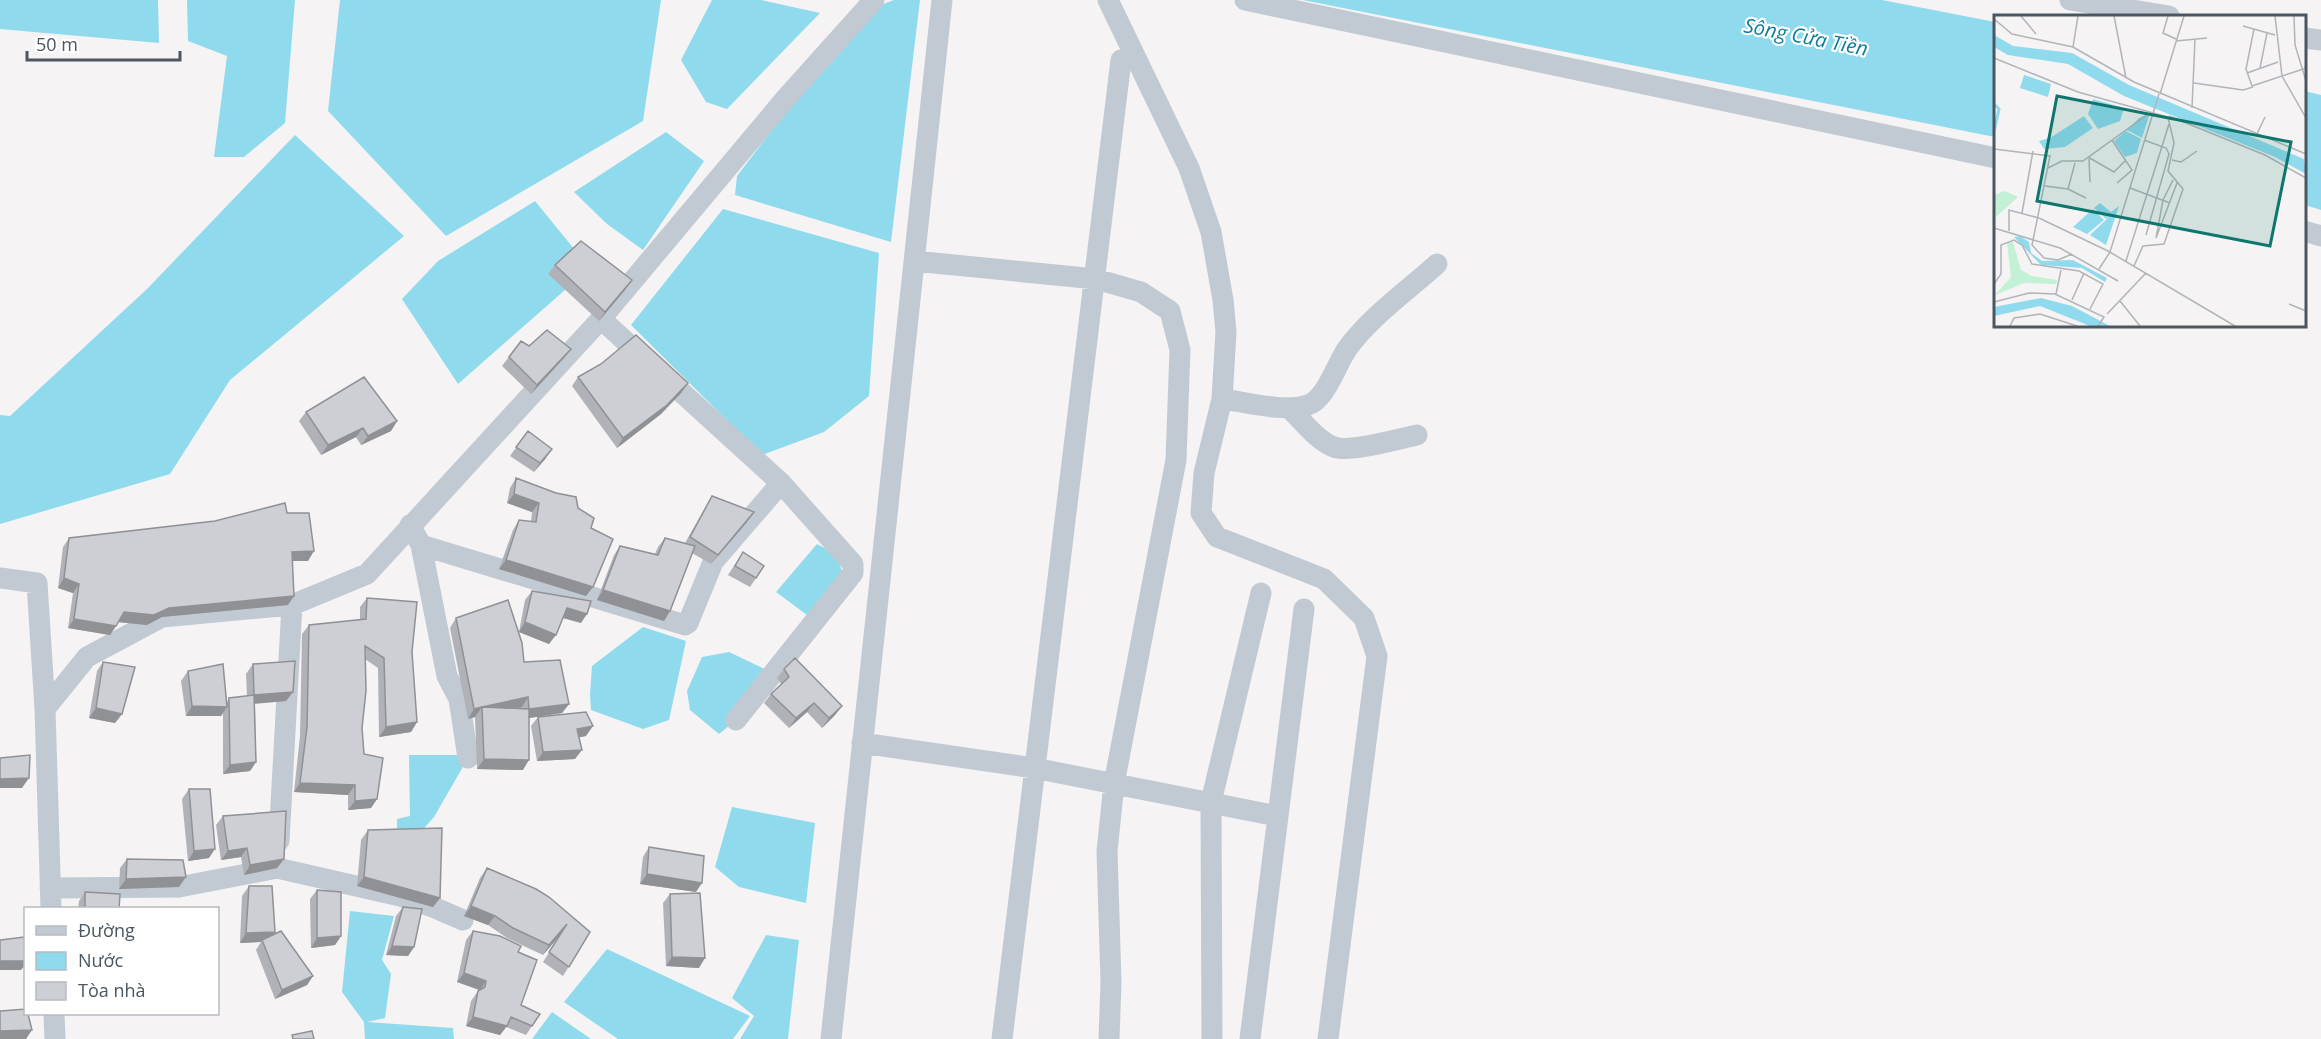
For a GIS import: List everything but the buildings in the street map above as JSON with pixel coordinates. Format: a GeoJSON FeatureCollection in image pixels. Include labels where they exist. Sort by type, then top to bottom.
{"type":"FeatureCollection","features":[{"type":"Feature","properties":{"kind":"street"},"geometry":{"type":"LineString","coordinates":[[45,709],[87,657],[162,617],[292,604],[367,574],[601,319],[786,98],[874,0]]}},
{"type":"Feature","properties":{"kind":"street"},"geometry":{"type":"LineString","coordinates":[[831,1039],[942,0]]}},
{"type":"Feature","properties":{"kind":"street"},"geometry":{"type":"LineString","coordinates":[[1108,0],[1189,168],[1211,232],[1225,315],[1222,399],[1204,473],[1201,513],[1217,537],[1324,579],[1364,618],[1377,656],[1328,1039]]}},
{"type":"Feature","properties":{"kind":"street"},"geometry":{"type":"LineString","coordinates":[[1245,0],[1994,158]]}},
{"type":"Feature","properties":{"kind":"street"},"geometry":{"type":"LineString","coordinates":[[2070,0],[2163,15]]}},
{"type":"Feature","properties":{"kind":"street"},"geometry":{"type":"LineString","coordinates":[[2306,38],[2321,40]]}},
{"type":"Feature","properties":{"kind":"street"},"geometry":{"type":"LineString","coordinates":[[1002,1039],[1121,60]]}},
{"type":"Feature","properties":{"kind":"street"},"geometry":{"type":"LineString","coordinates":[[2306,232],[2321,236]]}},
{"type":"Feature","properties":{"kind":"street"},"geometry":{"type":"LineString","coordinates":[[914,261],[1096,279],[1141,292],[1170,311],[1180,350],[1176,460],[1114,784],[1107,851],[1111,982],[1109,1039]]}},
{"type":"Feature","properties":{"kind":"street"},"geometry":{"type":"LineString","coordinates":[[1222,399],[1289,408],[1297,408],[1316,401],[1347,350],[1360,334],[1437,264]]}},
{"type":"Feature","properties":{"kind":"street"},"geometry":{"type":"LineString","coordinates":[[601,319],[781,483],[853,564],[853,573],[736,720]]}},
{"type":"Feature","properties":{"kind":"street"},"geometry":{"type":"LineString","coordinates":[[1289,408],[1323,441],[1334,448],[1349,449],[1417,435]]}},
{"type":"Feature","properties":{"kind":"street"},"geometry":{"type":"LineString","coordinates":[[421,545],[685,626],[713,562],[781,483]]}},
{"type":"Feature","properties":{"kind":"street"},"geometry":{"type":"LineString","coordinates":[[410,525],[421,545],[447,676],[459,699],[468,758]]}},
{"type":"Feature","properties":{"kind":"street"},"geometry":{"type":"LineString","coordinates":[[0,578],[37,583],[45,709],[50,898],[179,887],[277,868],[400,896],[463,920]]}},
{"type":"Feature","properties":{"kind":"street"},"geometry":{"type":"LineString","coordinates":[[1212,1039],[1211,802],[1261,592]]}},
{"type":"Feature","properties":{"kind":"street"},"geometry":{"type":"LineString","coordinates":[[277,868],[292,604]]}},
{"type":"Feature","properties":{"kind":"street"},"geometry":{"type":"LineString","coordinates":[[1250,1039],[1304,609]]}},
{"type":"Feature","properties":{"kind":"street"},"geometry":{"type":"LineString","coordinates":[[862,743],[1034,768],[1277,816]]}},
{"type":"Feature","properties":{"kind":"street"},"geometry":{"type":"LineString","coordinates":[[54,1015],[55,1039]]}},
{"type":"Feature","properties":{"kind":"water"},"geometry":{"type":"Polygon","coordinates":[[[0,0],[158,0],[159,43],[0,29],[0,0]]]}},
{"type":"Feature","properties":{"kind":"water"},"geometry":{"type":"Polygon","coordinates":[[[187,0],[295,0],[285,123],[244,157],[214,157],[227,56],[188,41],[187,0]]]}},
{"type":"Feature","properties":{"kind":"water"},"geometry":{"type":"Polygon","coordinates":[[[340,0],[661,0],[643,121],[446,236],[328,111],[340,0]]]}},
{"type":"Feature","properties":{"kind":"water"},"geometry":{"type":"Polygon","coordinates":[[[712,0],[761,0],[820,13],[727,109],[706,102],[681,60],[712,0]]]}},
{"type":"Feature","properties":{"kind":"water"},"geometry":{"type":"Polygon","coordinates":[[[894,0],[920,0],[891,242],[735,195],[737,176],[827,58],[878,6],[894,0]]]}},
{"type":"Feature","properties":{"kind":"water","name":"Sông Cửa Tiền"},"geometry":{"type":"Polygon","coordinates":[[[1303,0],[1882,0],[1994,22],[1994,137],[1303,0]]]}},
{"type":"Feature","properties":{"kind":"water"},"geometry":{"type":"Polygon","coordinates":[[[2306,91],[2321,95],[2321,210],[2306,205],[2306,91]]]}},
{"type":"Feature","properties":{"kind":"water"},"geometry":{"type":"Polygon","coordinates":[[[666,132],[704,161],[643,250],[607,224],[574,192],[666,132]]]}},
{"type":"Feature","properties":{"kind":"water"},"geometry":{"type":"Polygon","coordinates":[[[295,135],[404,236],[230,380],[170,474],[0,524],[0,415],[10,416],[147,289],[295,135]]]}},
{"type":"Feature","properties":{"kind":"water"},"geometry":{"type":"Polygon","coordinates":[[[535,201],[575,250],[565,290],[458,384],[402,299],[438,261],[535,201]]]}},
{"type":"Feature","properties":{"kind":"water"},"geometry":{"type":"Polygon","coordinates":[[[723,209],[879,253],[869,396],[824,432],[762,455],[631,325],[723,209]]]}},
{"type":"Feature","properties":{"kind":"water"},"geometry":{"type":"Polygon","coordinates":[[[817,544],[836,554],[842,571],[811,618],[776,592],[817,544]]]}},
{"type":"Feature","properties":{"kind":"water"},"geometry":{"type":"Polygon","coordinates":[[[643,627],[686,641],[669,720],[643,729],[591,710],[590,694],[592,666],[643,627]]]}},
{"type":"Feature","properties":{"kind":"water"},"geometry":{"type":"Polygon","coordinates":[[[729,652],[773,673],[736,720],[719,734],[690,710],[687,691],[702,657],[729,652]]]}},
{"type":"Feature","properties":{"kind":"water"},"geometry":{"type":"Polygon","coordinates":[[[409,755],[468,755],[434,817],[418,835],[397,834],[397,819],[410,816],[409,755]]]}},
{"type":"Feature","properties":{"kind":"water"},"geometry":{"type":"Polygon","coordinates":[[[732,807],[815,823],[806,903],[739,887],[715,867],[732,807]]]}},
{"type":"Feature","properties":{"kind":"water"},"geometry":{"type":"Polygon","coordinates":[[[350,911],[394,916],[382,960],[391,974],[385,1018],[367,1022],[453,1028],[454,1039],[365,1039],[364,1022],[342,992],[350,911]]]}},
{"type":"Feature","properties":{"kind":"water"},"geometry":{"type":"Polygon","coordinates":[[[766,935],[799,940],[788,1039],[740,1039],[754,1016],[732,998],[766,935]]]}},
{"type":"Feature","properties":{"kind":"water"},"geometry":{"type":"Polygon","coordinates":[[[607,949],[750,1016],[733,1039],[618,1039],[564,1002],[607,949]]]}},
{"type":"Feature","properties":{"kind":"water"},"geometry":{"type":"Polygon","coordinates":[[[552,1012],[591,1039],[532,1039],[552,1012]]]}}]}
